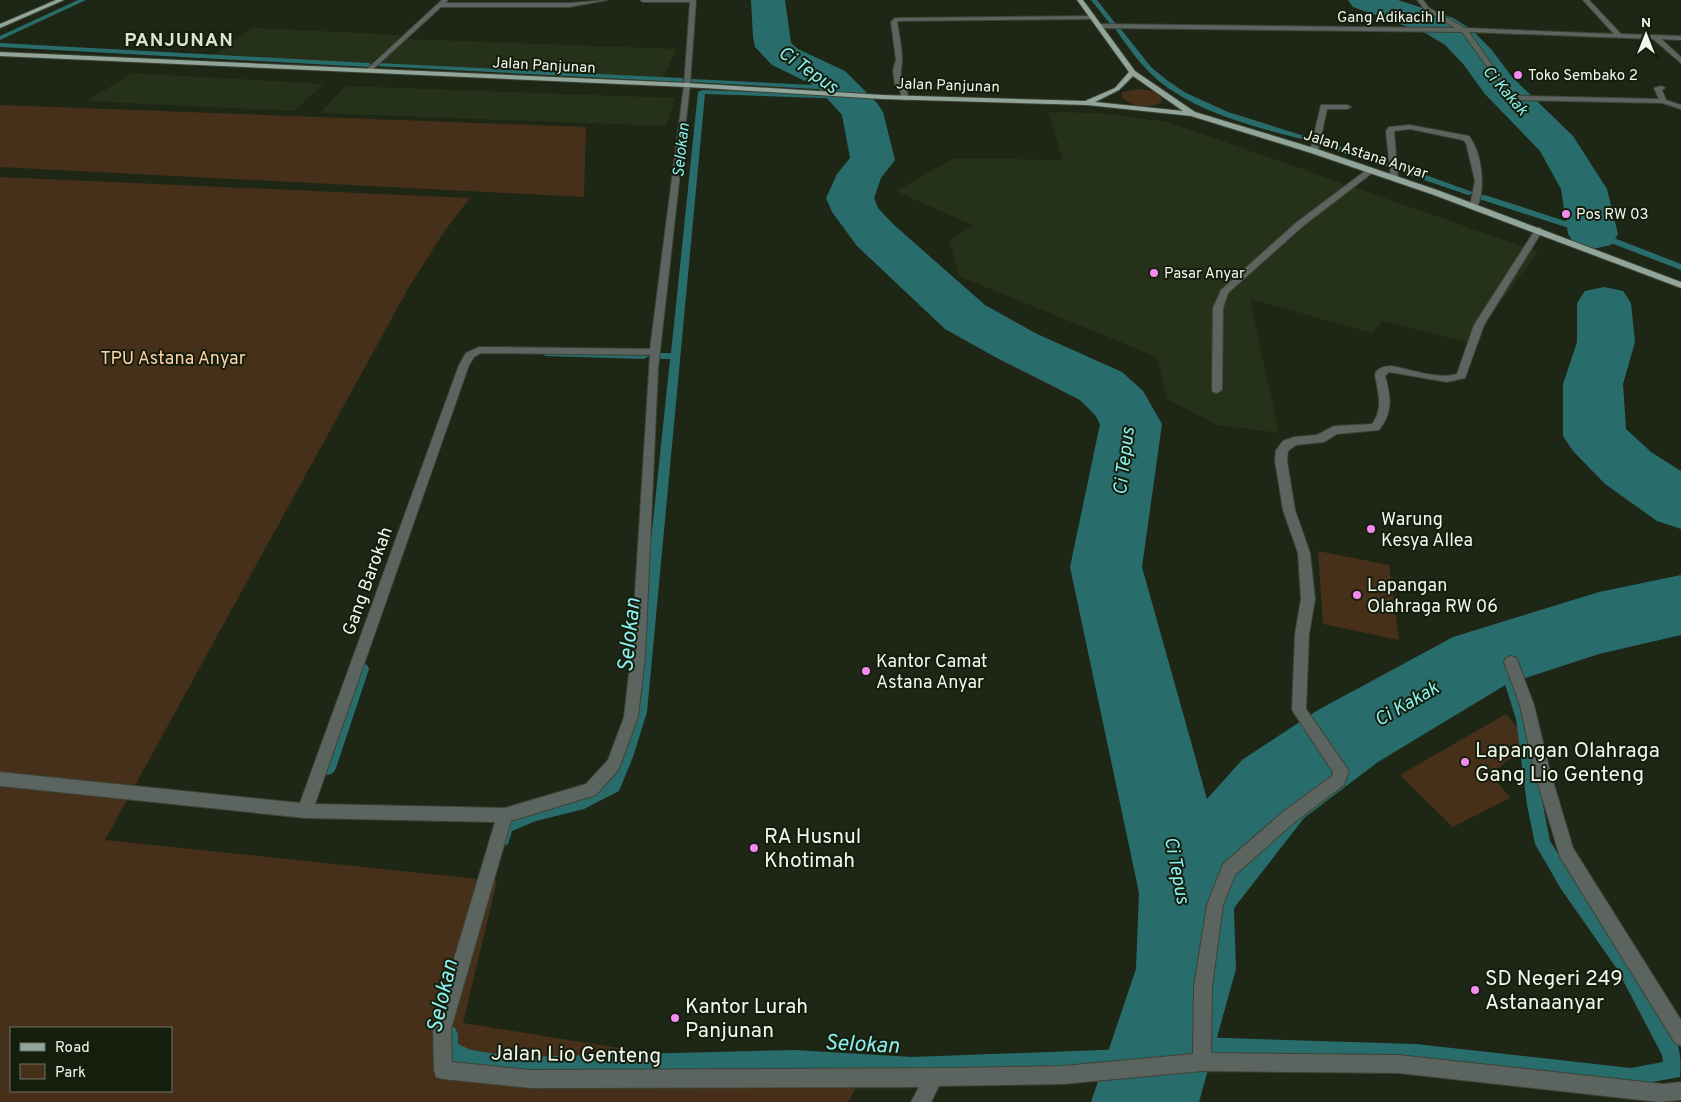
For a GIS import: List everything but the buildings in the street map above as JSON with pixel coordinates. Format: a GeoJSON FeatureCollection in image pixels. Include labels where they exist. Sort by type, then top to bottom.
{"type":"FeatureCollection","features":[{"type":"Feature","properties":{"kind":"main road"},"geometry":{"type":"LineString","coordinates":[[0,26],[61,0]]}},
{"type":"Feature","properties":{"kind":"main road","name":"Jalan Astana Anyar"},"geometry":{"type":"LineString","coordinates":[[1080,0],[1133,72],[1192,114],[1372,170],[1539,230],[1681,285]]}},
{"type":"Feature","properties":{"kind":"main road","name":"Jalan Panjunan"},"geometry":{"type":"LineString","coordinates":[[0,54],[687,85],[882,97],[1087,103],[1192,114]]}},
{"type":"Feature","properties":{"kind":"main road","name":"Jalan Panjunan"},"geometry":{"type":"LineString","coordinates":[[1087,103],[1117,89],[1133,72]]}},
{"type":"Feature","properties":{"kind":"street"},"geometry":{"type":"LineString","coordinates":[[368,70],[443,2],[569,5],[605,0]]}},
{"type":"Feature","properties":{"kind":"street"},"geometry":{"type":"LineString","coordinates":[[0,779],[305,811],[505,815],[591,790],[614,764],[631,718],[638,656],[655,352],[687,85],[693,0],[643,0]]}},
{"type":"Feature","properties":{"kind":"street"},"geometry":{"type":"LineString","coordinates":[[1420,0],[1427,9],[1464,30],[1509,93],[1520,98],[1663,102],[1681,107]]}},
{"type":"Feature","properties":{"kind":"street"},"geometry":{"type":"LineString","coordinates":[[1586,0],[1620,36]]}},
{"type":"Feature","properties":{"kind":"street"},"geometry":{"type":"LineString","coordinates":[[905,98],[903,89],[897,82],[897,64],[899,60],[894,22],[899,19],[1094,18]]}},
{"type":"Feature","properties":{"kind":"street","name":"Gang Adikacih II"},"geometry":{"type":"LineString","coordinates":[[1100,26],[1444,29],[1681,38]]}},
{"type":"Feature","properties":{"kind":"street"},"geometry":{"type":"LineString","coordinates":[[1656,38],[1681,60]]}},
{"type":"Feature","properties":{"kind":"street"},"geometry":{"type":"LineString","coordinates":[[1661,88],[1658,88],[1663,102]]}},
{"type":"Feature","properties":{"kind":"street"},"geometry":{"type":"LineString","coordinates":[[1314,151],[1324,106],[1347,107]]}},
{"type":"Feature","properties":{"kind":"street"},"geometry":{"type":"LineString","coordinates":[[1394,178],[1390,131],[1392,129],[1410,127],[1466,138],[1470,142],[1479,180],[1474,206]]}},
{"type":"Feature","properties":{"kind":"street"},"geometry":{"type":"LineString","coordinates":[[1217,390],[1218,308],[1224,292],[1300,224],[1372,170]]}},
{"type":"Feature","properties":{"kind":"street"},"geometry":{"type":"LineString","coordinates":[[1539,230],[1479,325],[1462,376],[1457,379],[1444,379],[1387,368],[1380,376],[1386,407],[1382,420],[1375,427],[1334,430],[1320,439],[1294,441],[1287,444],[1282,450],[1281,461],[1289,510],[1304,553],[1308,599],[1302,634],[1299,710],[1341,771],[1339,780],[1290,816],[1229,870],[1216,905],[1203,987],[1202,1036],[1206,1062],[1398,1064],[1663,1093],[1681,1091]]}},
{"type":"Feature","properties":{"kind":"street","name":"Gang Barokah"},"geometry":{"type":"LineString","coordinates":[[305,811],[464,365],[470,355],[479,350],[655,352]]}},
{"type":"Feature","properties":{"kind":"street"},"geometry":{"type":"LineString","coordinates":[[1511,662],[1527,705],[1542,771],[1566,851],[1680,1035]]}},
{"type":"Feature","properties":{"kind":"street","name":"Jalan Lio Genteng"},"geometry":{"type":"LineString","coordinates":[[505,815],[442,1030],[443,1070],[530,1079],[934,1077],[1063,1075],[1206,1062]]}},
{"type":"Feature","properties":{"kind":"street"},"geometry":{"type":"LineString","coordinates":[[921,1102],[934,1077]]}},
{"type":"Feature","properties":{"kind":"shaded area"},"geometry":{"type":"Polygon","coordinates":[[[253,28],[402,35],[370,64],[211,57],[253,28]]]}},
{"type":"Feature","properties":{"kind":"shaded area"},"geometry":{"type":"Polygon","coordinates":[[[407,39],[677,49],[663,77],[380,64],[407,39]]]}},
{"type":"Feature","properties":{"kind":"shaded area"},"geometry":{"type":"Polygon","coordinates":[[[132,73],[324,84],[294,111],[87,101],[132,73]]]}},
{"type":"Feature","properties":{"kind":"shaded area"},"geometry":{"type":"Polygon","coordinates":[[[346,86],[675,98],[666,126],[320,113],[346,86]]]}},
{"type":"Feature","properties":{"kind":"shaded area"},"geometry":{"type":"Polygon","coordinates":[[[1048,112],[1100,113],[1168,122],[1538,252],[1470,343],[1382,321],[1372,333],[1250,299],[1279,433],[1217,425],[1167,399],[1157,357],[959,276],[949,240],[974,226],[896,191],[954,158],[1063,160],[1048,112]]]}},
{"type":"Feature","properties":{"kind":"green space"},"geometry":{"type":"Polygon","coordinates":[[[1140,89],[1157,93],[1162,101],[1153,106],[1142,106],[1131,104],[1122,98],[1122,92],[1140,89]]]}},
{"type":"Feature","properties":{"kind":"green space"},"geometry":{"type":"Polygon","coordinates":[[[0,105],[586,127],[584,197],[0,167],[0,105]]]}},
{"type":"Feature","properties":{"kind":"green space","name":"TPU Astana Anyar"},"geometry":{"type":"Polygon","coordinates":[[[0,177],[470,198],[446,229],[409,287],[105,840],[497,881],[463,1023],[857,1086],[848,1102],[0,1102],[0,177]]]}},
{"type":"Feature","properties":{"kind":"green space","name":"Lapangan Olahraga RW 06"},"geometry":{"type":"Polygon","coordinates":[[[1318,551],[1389,565],[1399,640],[1323,624],[1318,551]]]}},
{"type":"Feature","properties":{"kind":"green space","name":"Lapangan Olahraga Gang Lio Genteng"},"geometry":{"type":"Polygon","coordinates":[[[1506,714],[1521,732],[1521,750],[1491,774],[1510,798],[1453,827],[1400,775],[1506,714]]]}},
{"type":"Feature","properties":{"kind":"waterway"},"geometry":{"type":"LineString","coordinates":[[0,38],[83,0]]}},
{"type":"Feature","properties":{"kind":"waterway","name":"Ci Tepus"},"geometry":{"type":"LineString","coordinates":[[768,0],[771,37],[774,47],[785,57],[831,79],[862,112],[873,160],[860,174],[850,198],[856,212],[875,235],[965,317],[1015,345],[1101,386],[1121,405],[1131,424],[1106,567],[1186,893]]}},
{"type":"Feature","properties":{"kind":"waterway"},"geometry":{"type":"LineString","coordinates":[[1094,0],[1113,24]]}},
{"type":"Feature","properties":{"kind":"waterway","name":"Ci Kakak"},"geometry":{"type":"LineString","coordinates":[[1365,0],[1440,26],[1458,37],[1478,57],[1498,85],[1558,145],[1584,189],[1593,234]]}},
{"type":"Feature","properties":{"kind":"waterway"},"geometry":{"type":"LineString","coordinates":[[1118,29],[1149,68],[1184,95],[1204,105],[1248,121],[1313,140]]}},
{"type":"Feature","properties":{"kind":"waterway"},"geometry":{"type":"LineString","coordinates":[[0,45],[369,65]]}},
{"type":"Feature","properties":{"kind":"waterway"},"geometry":{"type":"LineString","coordinates":[[378,65],[682,80]]}},
{"type":"Feature","properties":{"kind":"waterway"},"geometry":{"type":"LineString","coordinates":[[692,81],[834,88]]}},
{"type":"Feature","properties":{"kind":"waterway","name":"Selokan"},"geometry":{"type":"LineString","coordinates":[[502,839],[506,826],[536,814],[584,802],[614,786],[626,757],[640,712],[702,92],[848,97]]}},
{"type":"Feature","properties":{"kind":"waterway"},"geometry":{"type":"LineString","coordinates":[[1321,143],[1388,165]]}},
{"type":"Feature","properties":{"kind":"waterway"},"geometry":{"type":"LineString","coordinates":[[1398,168],[1471,193]]}},
{"type":"Feature","properties":{"kind":"waterway"},"geometry":{"type":"LineString","coordinates":[[1482,197],[1593,233],[1681,267]]}},
{"type":"Feature","properties":{"kind":"waterway","name":"Ci Kakak"},"geometry":{"type":"LineString","coordinates":[[1604,303],[1606,342],[1593,384],[1595,436],[1628,468],[1681,504]]}},
{"type":"Feature","properties":{"kind":"waterway","name":"Selokan"},"geometry":{"type":"LineString","coordinates":[[549,354],[644,356]]}},
{"type":"Feature","properties":{"kind":"waterway","name":"Selokan"},"geometry":{"type":"LineString","coordinates":[[659,356],[675,356]]}},
{"type":"Feature","properties":{"kind":"waterway","name":"Ci Kakak"},"geometry":{"type":"LineString","coordinates":[[1186,893],[1273,789],[1348,736],[1481,660],[1599,623],[1681,605]]}},
{"type":"Feature","properties":{"kind":"waterway"},"geometry":{"type":"LineString","coordinates":[[1162,1045],[1416,1053],[1631,1077],[1673,1070],[1671,1053],[1623,963],[1567,883],[1543,844],[1535,805],[1523,719],[1502,653]]}},
{"type":"Feature","properties":{"kind":"waterway","name":"Selokan"},"geometry":{"type":"LineString","coordinates":[[328,768],[362,669]]}},
{"type":"Feature","properties":{"kind":"waterway","name":"Ci Tepus"},"geometry":{"type":"LineString","coordinates":[[1145,1102],[1186,969],[1186,893]]}},
{"type":"Feature","properties":{"kind":"waterway","name":"Selokan"},"geometry":{"type":"LineString","coordinates":[[449,1034],[449,1049],[470,1059],[516,1066],[795,1059],[912,1066],[1159,1057]]}},
{"type":"Feature","properties":{"kind":"place","name":"Toko Sembako 2"},"geometry":{"type":"Point","coordinates":[1518,75]}},
{"type":"Feature","properties":{"kind":"place","name":"Pos RW 03"},"geometry":{"type":"Point","coordinates":[1566,214]}},
{"type":"Feature","properties":{"kind":"place","name":"Pasar Anyar"},"geometry":{"type":"Point","coordinates":[1154,273]}},
{"type":"Feature","properties":{"kind":"place","name":"Warung Kesya Allea"},"geometry":{"type":"Point","coordinates":[1371,529]}},
{"type":"Feature","properties":{"kind":"place","name":"Lapangan Olahraga RW 06"},"geometry":{"type":"Point","coordinates":[1357,595]}},
{"type":"Feature","properties":{"kind":"place","name":"Kantor Camat Astana Anyar"},"geometry":{"type":"Point","coordinates":[866,671]}},
{"type":"Feature","properties":{"kind":"place","name":"Lapangan Olahraga Gang Lio Genteng"},"geometry":{"type":"Point","coordinates":[1465,762]}},
{"type":"Feature","properties":{"kind":"place","name":"RA Husnul Khotimah"},"geometry":{"type":"Point","coordinates":[754,848]}},
{"type":"Feature","properties":{"kind":"place","name":"SD Negeri 249 Astanaanyar"},"geometry":{"type":"Point","coordinates":[1475,990]}},
{"type":"Feature","properties":{"kind":"place","name":"Kantor Lurah Panjunan"},"geometry":{"type":"Point","coordinates":[675,1018]}},
{"type":"Feature","properties":{"kind":"district","name":"PANJUNAN"},"geometry":{"type":"Point","coordinates":[179,39]}}]}
